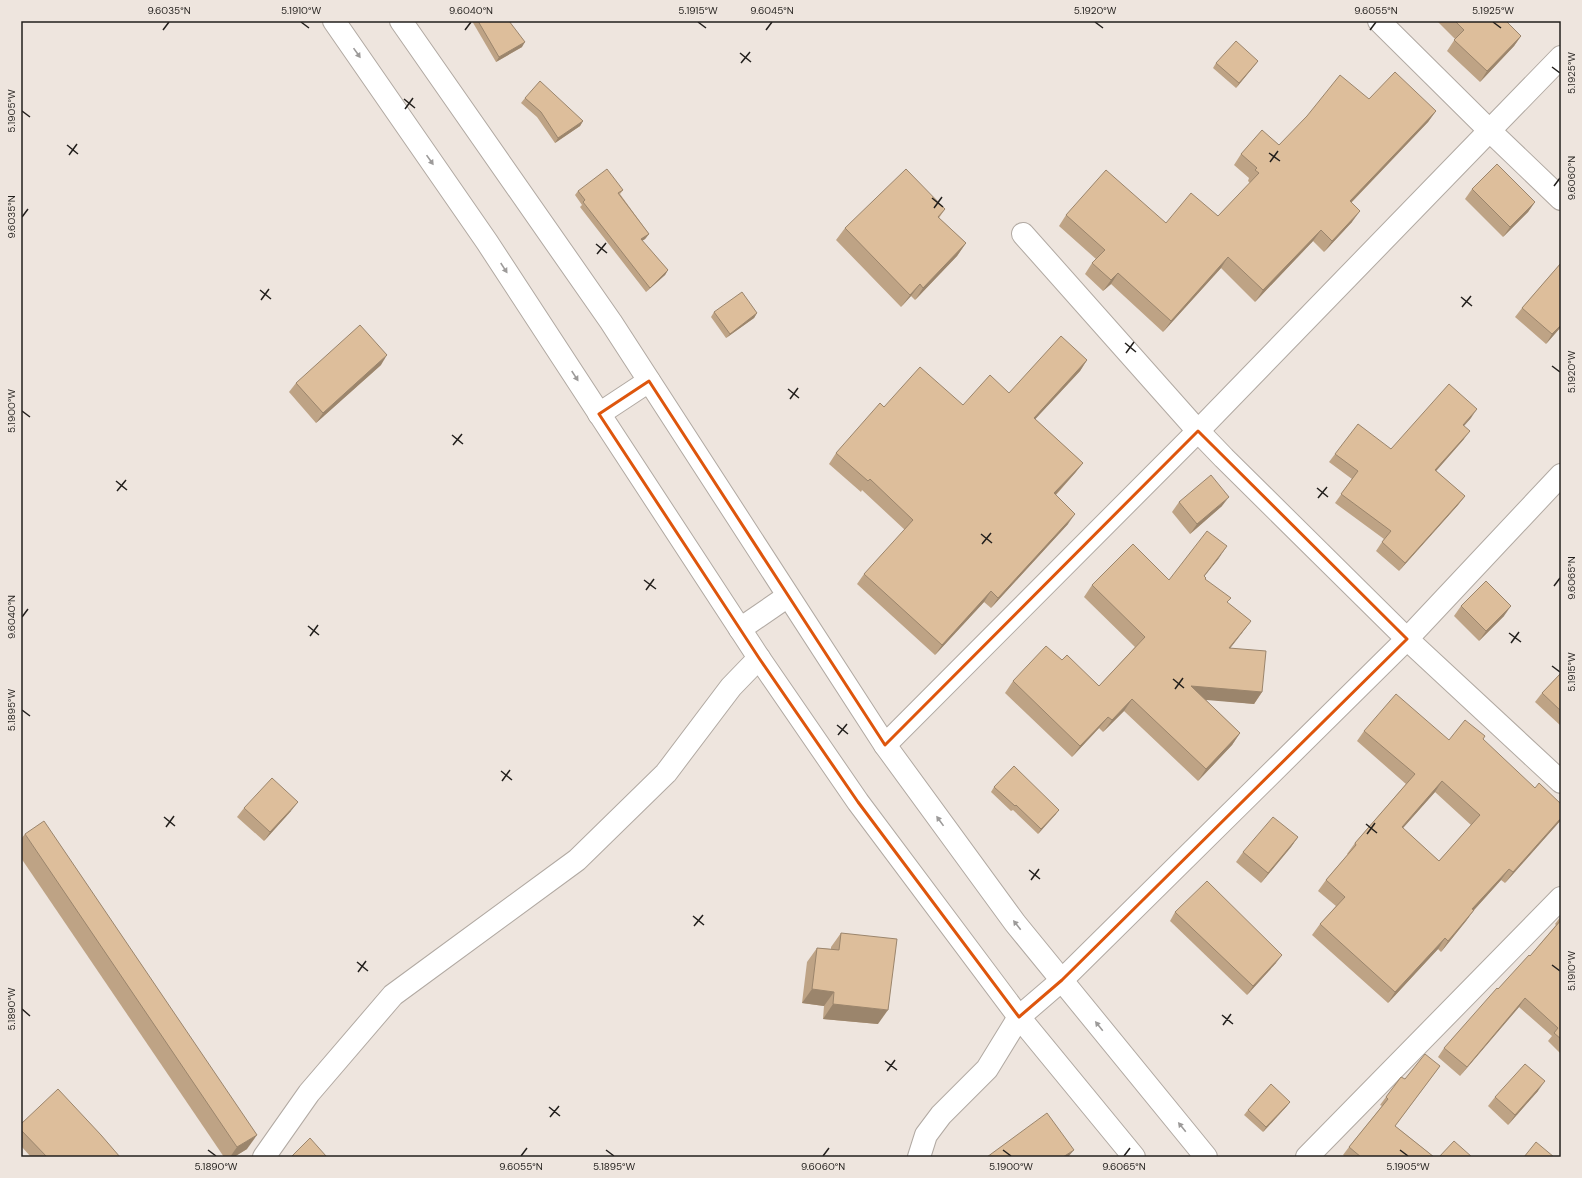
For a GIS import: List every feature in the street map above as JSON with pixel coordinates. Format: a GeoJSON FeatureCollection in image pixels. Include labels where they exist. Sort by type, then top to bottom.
{"type":"FeatureCollection","features":[{"type":"Feature","properties":{"kind":"main road"},"geometry":{"type":"LineString","coordinates":[[334,21],[487,242],[759,658],[858,802],[1019,1017],[1134,1157]]}},
{"type":"Feature","properties":{"kind":"main road"},"geometry":{"type":"LineString","coordinates":[[401,21],[611,322],[885,745],[1015,923],[1206,1157]]}},
{"type":"Feature","properties":{"kind":"main road"},"geometry":{"type":"LineString","coordinates":[[1379,21],[1561,199]]}},
{"type":"Feature","properties":{"kind":"main road"},"geometry":{"type":"LineString","coordinates":[[885,745],[1198,431],[1561,57]]}},
{"type":"Feature","properties":{"kind":"main road"},"geometry":{"type":"LineString","coordinates":[[1023,234],[1198,431],[1407,639],[1561,782]]}},
{"type":"Feature","properties":{"kind":"main road"},"geometry":{"type":"LineString","coordinates":[[599,414],[649,381]]}},
{"type":"Feature","properties":{"kind":"main road"},"geometry":{"type":"LineString","coordinates":[[919,1157],[926,1135],[941,1115],[987,1069],[1019,1017],[1062,980],[1407,639],[1561,476]]}},
{"type":"Feature","properties":{"kind":"main road"},"geometry":{"type":"LineString","coordinates":[[740,629],[788,596]]}},
{"type":"Feature","properties":{"kind":"main road"},"geometry":{"type":"LineString","coordinates":[[264,1157],[309,1093],[393,995],[577,860],[666,773],[731,687],[759,658]]}},
{"type":"Feature","properties":{"kind":"main road"},"geometry":{"type":"LineString","coordinates":[[1307,1157],[1561,898]]}},
{"type":"Feature","properties":{"kind":"highlighted area"},"geometry":{"type":"Polygon","coordinates":[[[649,381],[885,745],[1198,431],[1407,639],[1062,980],[1019,1017],[858,802],[759,658],[599,414],[649,381]]]}},
{"type":"Feature","properties":{"kind":"building"},"geometry":{"type":"Polygon","coordinates":[[[478,21],[509,21],[525,42],[499,57],[478,21]]]}},
{"type":"Feature","properties":{"kind":"building"},"geometry":{"type":"Polygon","coordinates":[[[1455,21],[1506,21],[1521,36],[1487,71],[1454,40],[1464,30],[1455,21]]]}},
{"type":"Feature","properties":{"kind":"building"},"geometry":{"type":"Polygon","coordinates":[[[1236,41],[1258,61],[1239,83],[1216,63],[1236,41]]]}},
{"type":"Feature","properties":{"kind":"building"},"geometry":{"type":"Polygon","coordinates":[[[1395,72],[1436,111],[1350,201],[1360,211],[1332,241],[1321,230],[1263,290],[1228,257],[1171,321],[1118,273],[1111,280],[1092,263],[1105,250],[1066,215],[1106,170],[1166,223],[1191,193],[1218,216],[1259,173],[1255,170],[1257,168],[1241,154],[1262,130],[1279,145],[1307,116],[1340,75],[1369,99],[1395,72]]]}},
{"type":"Feature","properties":{"kind":"building"},"geometry":{"type":"Polygon","coordinates":[[[540,81],[583,121],[558,138],[541,112],[525,98],[540,81]]]}},
{"type":"Feature","properties":{"kind":"building"},"geometry":{"type":"Polygon","coordinates":[[[1497,164],[1535,202],[1510,227],[1472,189],[1497,164]]]}},
{"type":"Feature","properties":{"kind":"building"},"geometry":{"type":"Polygon","coordinates":[[[607,169],[623,190],[618,193],[649,234],[641,239],[668,270],[650,288],[583,202],[585,200],[578,191],[607,169]]]}},
{"type":"Feature","properties":{"kind":"building"},"geometry":{"type":"Polygon","coordinates":[[[906,169],[945,209],[938,217],[966,243],[923,288],[920,284],[910,295],[845,228],[906,169]]]}},
{"type":"Feature","properties":{"kind":"building"},"geometry":{"type":"Polygon","coordinates":[[[1561,263],[1561,325],[1552,334],[1522,308],[1561,263]]]}},
{"type":"Feature","properties":{"kind":"building"},"geometry":{"type":"Polygon","coordinates":[[[742,292],[757,313],[730,334],[714,312],[742,292]]]}},
{"type":"Feature","properties":{"kind":"building"},"geometry":{"type":"Polygon","coordinates":[[[360,325],[387,355],[323,413],[296,383],[360,325]]]}},
{"type":"Feature","properties":{"kind":"building"},"geometry":{"type":"Polygon","coordinates":[[[1061,336],[1087,360],[1034,418],[1083,463],[1054,493],[1075,514],[998,598],[991,591],[942,645],[864,574],[913,520],[870,479],[868,481],[836,453],[880,403],[884,407],[920,367],[963,405],[990,375],[1009,393],[1061,336]]]}},
{"type":"Feature","properties":{"kind":"building"},"geometry":{"type":"Polygon","coordinates":[[[1449,384],[1477,409],[1463,425],[1470,431],[1435,470],[1465,496],[1405,563],[1382,542],[1391,531],[1341,494],[1358,471],[1335,454],[1358,424],[1391,449],[1449,384]]]}},
{"type":"Feature","properties":{"kind":"building"},"geometry":{"type":"Polygon","coordinates":[[[1211,475],[1229,497],[1197,524],[1179,502],[1211,475]]]}},
{"type":"Feature","properties":{"kind":"building"},"geometry":{"type":"Polygon","coordinates":[[[1207,531],[1227,546],[1204,576],[1206,578],[1205,579],[1231,598],[1227,602],[1251,621],[1229,648],[1266,651],[1262,692],[1191,686],[1240,733],[1206,769],[1132,699],[1112,720],[1108,717],[1080,746],[1013,681],[1046,646],[1062,660],[1067,655],[1099,686],[1145,637],[1092,585],[1133,544],[1169,580],[1207,531]]]}},
{"type":"Feature","properties":{"kind":"building"},"geometry":{"type":"Polygon","coordinates":[[[1486,581],[1511,606],[1486,631],[1461,606],[1486,581]]]}},
{"type":"Feature","properties":{"kind":"building"},"geometry":{"type":"Polygon","coordinates":[[[1561,673],[1561,711],[1542,693],[1561,673]]]}},
{"type":"Feature","properties":{"kind":"building"},"geometry":{"type":"Polygon","coordinates":[[[1396,694],[1449,740],[1465,720],[1485,736],[1483,739],[1535,788],[1539,783],[1561,804],[1561,818],[1513,872],[1509,869],[1472,909],[1474,910],[1448,941],[1445,938],[1395,992],[1320,924],[1345,897],[1326,880],[1356,845],[1355,843],[1415,774],[1364,731],[1396,694]],[[1442,781],[1402,827],[1439,861],[1480,815],[1442,781]]]}},
{"type":"Feature","properties":{"kind":"building"},"geometry":{"type":"Polygon","coordinates":[[[1014,766],[1059,810],[1041,829],[1016,805],[1015,806],[994,787],[1014,766]]]}},
{"type":"Feature","properties":{"kind":"building"},"geometry":{"type":"Polygon","coordinates":[[[272,778],[298,802],[270,832],[244,808],[272,778]]]}},
{"type":"Feature","properties":{"kind":"building"},"geometry":{"type":"Polygon","coordinates":[[[1273,817],[1298,837],[1268,873],[1243,852],[1273,817]]]}},
{"type":"Feature","properties":{"kind":"building"},"geometry":{"type":"Polygon","coordinates":[[[44,821],[257,1135],[237,1147],[25,834],[44,821]]]}},
{"type":"Feature","properties":{"kind":"building"},"geometry":{"type":"Polygon","coordinates":[[[1207,881],[1282,955],[1253,986],[1175,912],[1207,881]]]}},
{"type":"Feature","properties":{"kind":"building"},"geometry":{"type":"Polygon","coordinates":[[[1561,920],[1561,1039],[1554,1033],[1558,1028],[1525,998],[1467,1067],[1444,1048],[1497,988],[1498,989],[1529,955],[1530,956],[1561,920]]]}},
{"type":"Feature","properties":{"kind":"building"},"geometry":{"type":"Polygon","coordinates":[[[841,933],[897,939],[888,1010],[833,1004],[834,992],[812,989],[817,948],[839,950],[841,933]]]}},
{"type":"Feature","properties":{"kind":"building"},"geometry":{"type":"Polygon","coordinates":[[[1425,1054],[1440,1066],[1395,1126],[1434,1157],[1361,1157],[1349,1147],[1388,1099],[1386,1097],[1401,1077],[1405,1079],[1425,1054]]]}},
{"type":"Feature","properties":{"kind":"building"},"geometry":{"type":"Polygon","coordinates":[[[1525,1064],[1545,1081],[1515,1115],[1495,1097],[1525,1064]]]}},
{"type":"Feature","properties":{"kind":"building"},"geometry":{"type":"Polygon","coordinates":[[[1271,1084],[1290,1102],[1266,1127],[1248,1110],[1271,1084]]]}},
{"type":"Feature","properties":{"kind":"building"},"geometry":{"type":"Polygon","coordinates":[[[58,1089],[120,1157],[47,1157],[21,1130],[21,1124],[58,1089]]]}},
{"type":"Feature","properties":{"kind":"building"},"geometry":{"type":"Polygon","coordinates":[[[1047,1113],[1074,1150],[1063,1157],[987,1157],[1047,1113]]]}},
{"type":"Feature","properties":{"kind":"building"},"geometry":{"type":"Polygon","coordinates":[[[310,1138],[326,1156],[325,1157],[291,1157],[310,1138]]]}},
{"type":"Feature","properties":{"kind":"building"},"geometry":{"type":"Polygon","coordinates":[[[1454,1141],[1472,1157],[1439,1157],[1454,1141]]]}},
{"type":"Feature","properties":{"kind":"building"},"geometry":{"type":"Polygon","coordinates":[[[1536,1142],[1554,1157],[1524,1157],[1536,1142]]]}}]}
